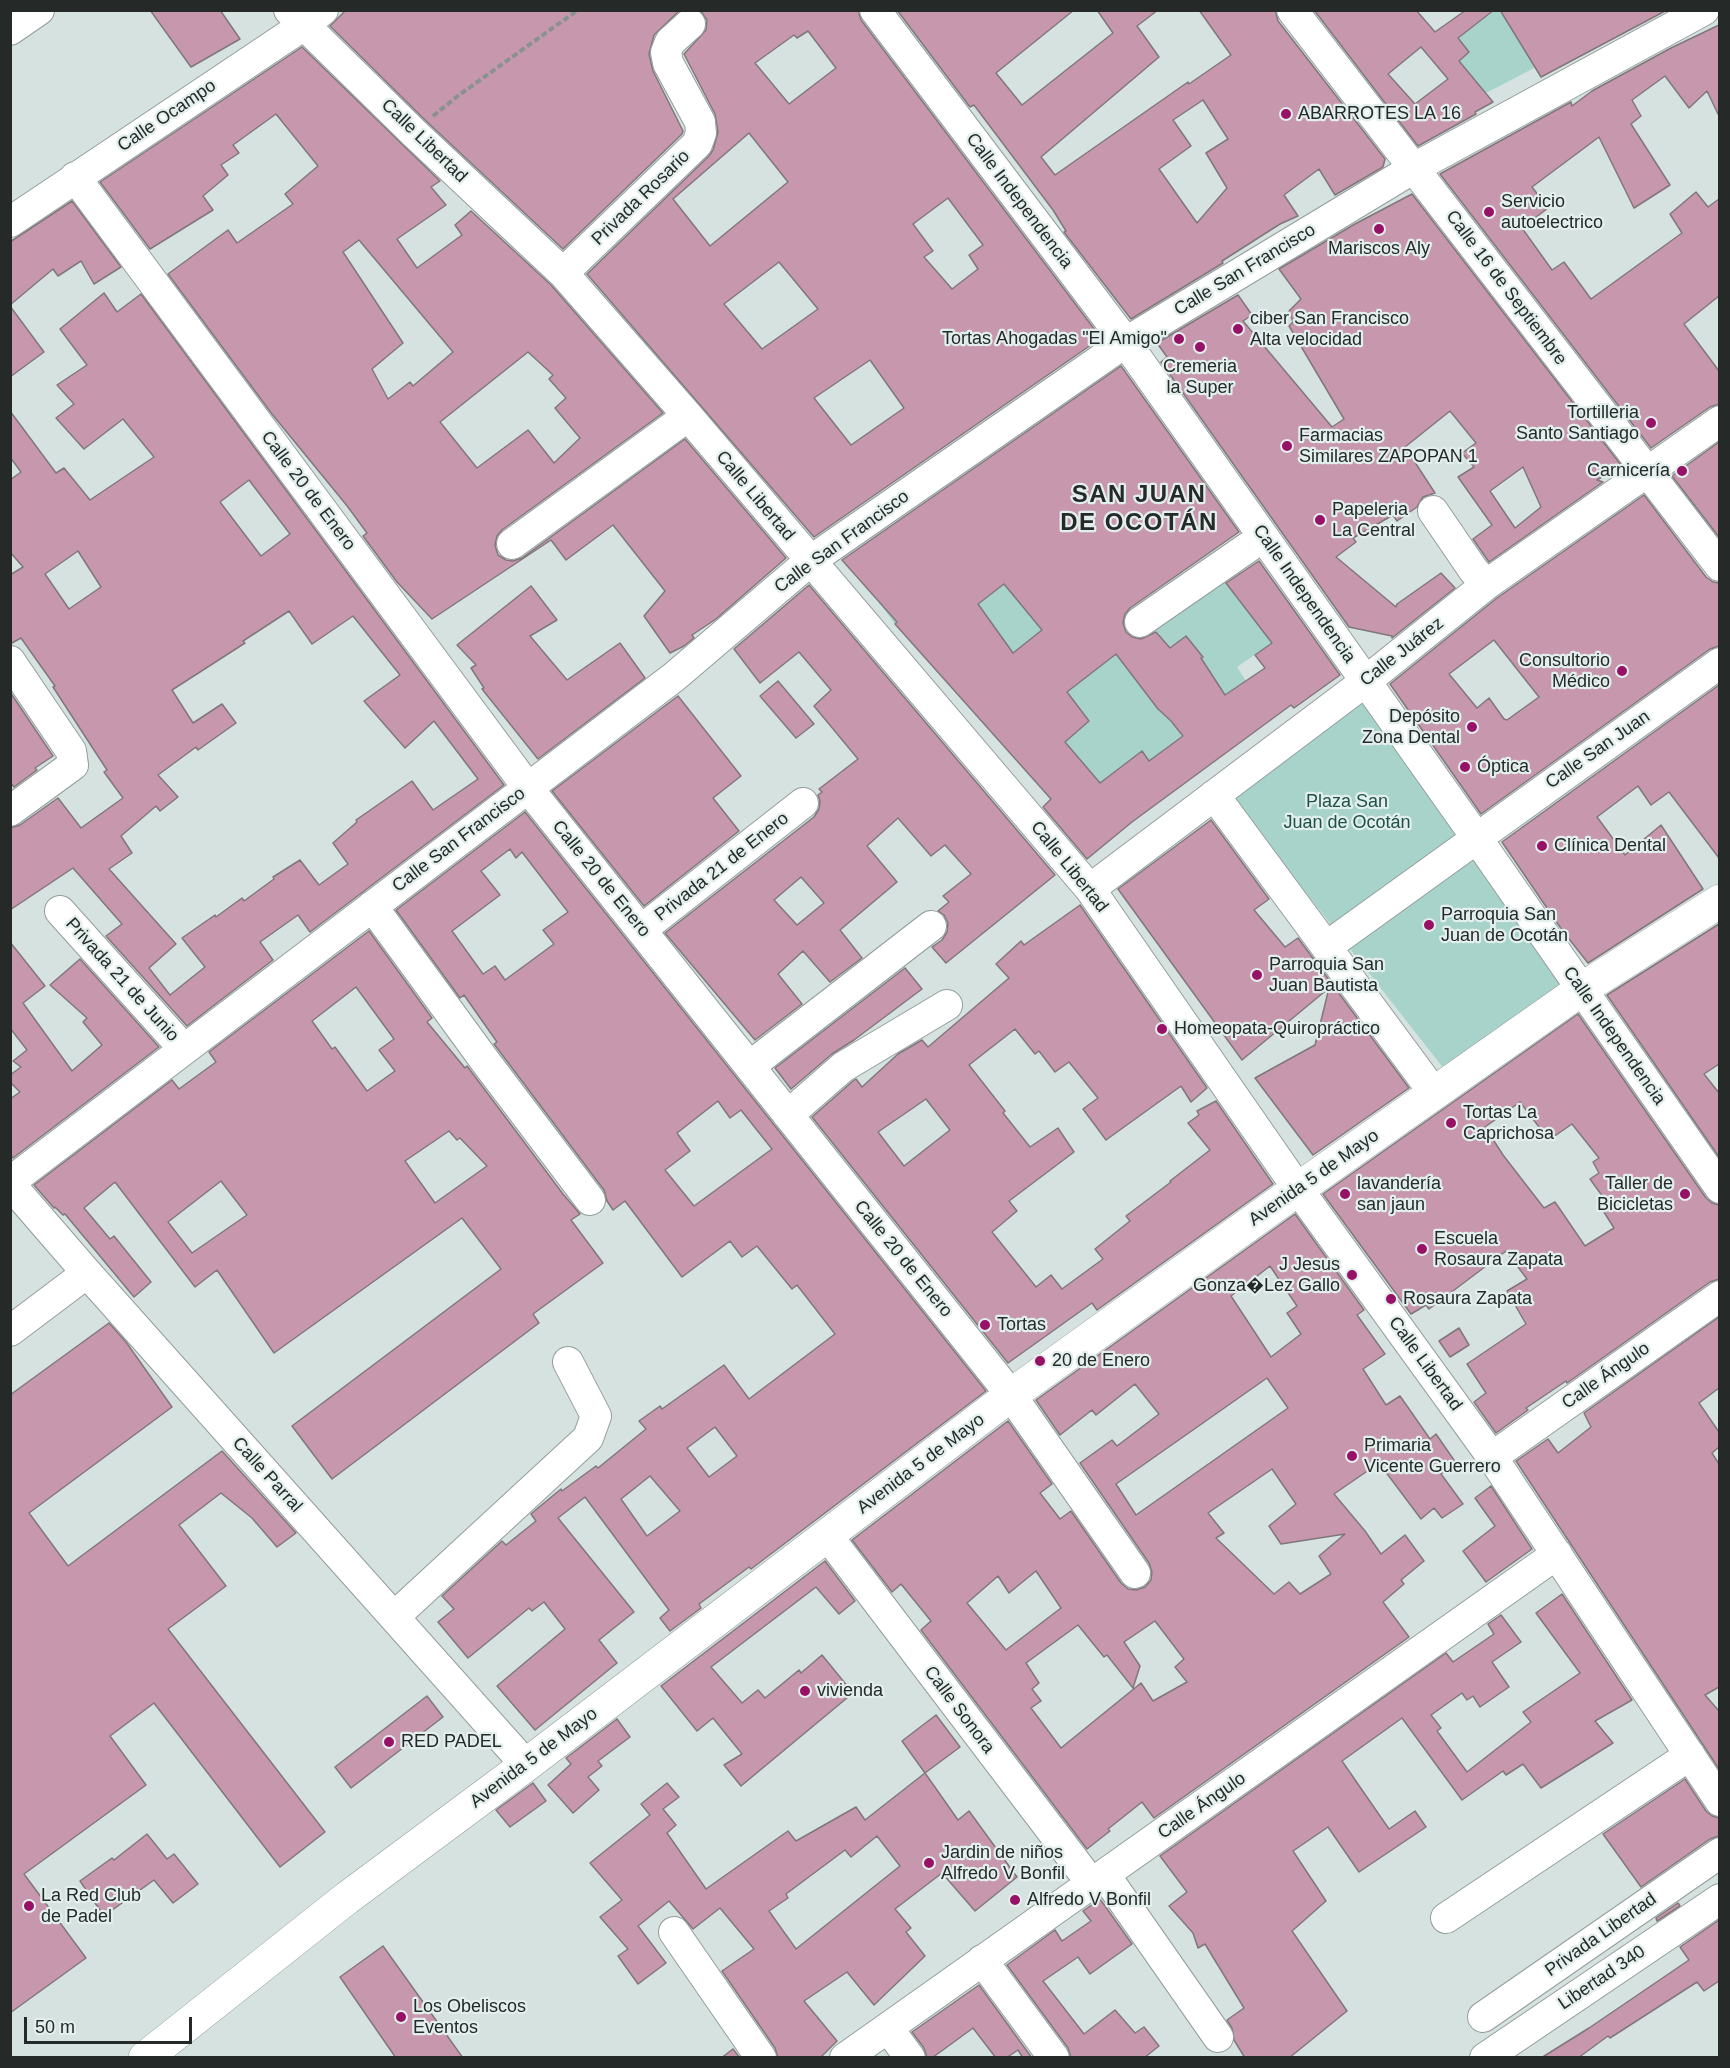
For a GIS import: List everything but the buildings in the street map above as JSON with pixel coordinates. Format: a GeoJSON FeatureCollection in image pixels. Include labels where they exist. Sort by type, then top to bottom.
{"type":"FeatureCollection","features":[{"type":"Feature","properties":{"kind":"main road","name":"Avenida 5 de Mayo"},"geometry":{"type":"LineString","coordinates":[[145,2058],[347,1898],[1011,1395],[1582,989],[1719,901]]}},
{"type":"Feature","properties":{"kind":"street"},"geometry":{"type":"LineString","coordinates":[[10,30],[39,10]]}},
{"type":"Feature","properties":{"kind":"street","name":"Calle Independencia"},"geometry":{"type":"LineString","coordinates":[[875,10],[1126,342],[1476,837],[1719,1188]]}},
{"type":"Feature","properties":{"kind":"street","name":"Calle 16 de Septiembre"},"geometry":{"type":"LineString","coordinates":[[1292,10],[1719,566]]}},
{"type":"Feature","properties":{"kind":"street","name":"Calle San Francisco"},"geometry":{"type":"LineString","coordinates":[[10,1183],[674,677],[810,561],[1126,342],[1414,168],[1704,10]]}},
{"type":"Feature","properties":{"kind":"street"},"geometry":{"type":"LineString","coordinates":[[1713,10],[1719,20]]}},
{"type":"Feature","properties":{"kind":"street","name":"Calle Libertad"},"geometry":{"type":"LineString","coordinates":[[305,15],[413,132],[563,273],[688,416],[1090,889],[1298,1189],[1492,1457],[1719,1802]]}},
{"type":"Feature","properties":{"kind":"street","name":"Calle Ocampo"},"geometry":{"type":"LineString","coordinates":[[10,222],[305,15]]}},
{"type":"Feature","properties":{"kind":"street","name":"Privada Rosario"},"geometry":{"type":"LineString","coordinates":[[563,273],[697,144],[701,133],[700,122],[669,63],[666,52],[670,42],[690,24]]}},
{"type":"Feature","properties":{"kind":"street","name":"Calle 20 de Enero"},"geometry":{"type":"LineString","coordinates":[[75,177],[528,788],[1011,1395],[1135,1574]]}},
{"type":"Feature","properties":{"kind":"street"},"geometry":{"type":"LineString","coordinates":[[512,544],[688,416]]}},
{"type":"Feature","properties":{"kind":"street","name":"Calle Juárez"},"geometry":{"type":"LineString","coordinates":[[1090,889],[1366,681],[1487,584],[1719,421]]}},
{"type":"Feature","properties":{"kind":"street"},"geometry":{"type":"LineString","coordinates":[[1433,511],[1474,572],[1487,584]]}},
{"type":"Feature","properties":{"kind":"street"},"geometry":{"type":"LineString","coordinates":[[1140,622],[1263,537]]}},
{"type":"Feature","properties":{"kind":"street"},"geometry":{"type":"LineString","coordinates":[[10,661],[71,751],[73,765],[10,811]]}},
{"type":"Feature","properties":{"kind":"street","name":"Calle San Juan"},"geometry":{"type":"LineString","coordinates":[[1326,947],[1719,663]]}},
{"type":"Feature","properties":{"kind":"street"},"geometry":{"type":"LineString","coordinates":[[1214,795],[1434,1094]]}},
{"type":"Feature","properties":{"kind":"street","name":"Privada 21 de Enero"},"geometry":{"type":"LineString","coordinates":[[641,930],[803,803]]}},
{"type":"Feature","properties":{"kind":"street"},"geometry":{"type":"LineString","coordinates":[[372,906],[590,1200]]}},
{"type":"Feature","properties":{"kind":"street","name":"Privada 21 de Junio"},"geometry":{"type":"LineString","coordinates":[[60,911],[184,1049]]}},
{"type":"Feature","properties":{"kind":"street"},"geometry":{"type":"LineString","coordinates":[[750,1066],[931,926]]}},
{"type":"Feature","properties":{"kind":"street"},"geometry":{"type":"LineString","coordinates":[[788,1115],[843,1067],[947,1005]]}},
{"type":"Feature","properties":{"kind":"street","name":"Calle Parral"},"geometry":{"type":"LineString","coordinates":[[10,1183],[87,1273],[526,1764]]}},
{"type":"Feature","properties":{"kind":"street"},"geometry":{"type":"LineString","coordinates":[[10,1331],[87,1273]]}},
{"type":"Feature","properties":{"kind":"street","name":"Calle Ángulo"},"geometry":{"type":"LineString","coordinates":[[1492,1457],[1719,1296]]}},
{"type":"Feature","properties":{"kind":"street"},"geometry":{"type":"LineString","coordinates":[[394,1617],[588,1438],[596,1416],[568,1362]]}},
{"type":"Feature","properties":{"kind":"street","name":"Calle Sonora"},"geometry":{"type":"LineString","coordinates":[[827,1535],[1098,1879],[1218,2037]]}},
{"type":"Feature","properties":{"kind":"street","name":"Calle Ángulo"},"geometry":{"type":"LineString","coordinates":[[845,2058],[1557,1554]]}},
{"type":"Feature","properties":{"kind":"street"},"geometry":{"type":"LineString","coordinates":[[1446,1918],[1690,1755]]}},
{"type":"Feature","properties":{"kind":"street","name":"Privada Libertad"},"geometry":{"type":"LineString","coordinates":[[1483,2017],[1719,1853]]}},
{"type":"Feature","properties":{"kind":"street","name":"Libertad 340"},"geometry":{"type":"LineString","coordinates":[[1485,2058],[1719,1899]]}},
{"type":"Feature","properties":{"kind":"street"},"geometry":{"type":"LineString","coordinates":[[674,1932],[761,2058]]}},
{"type":"Feature","properties":{"kind":"street"},"geometry":{"type":"LineString","coordinates":[[982,1960],[1054,2058]]}},
{"type":"Feature","properties":{"kind":"street"},"geometry":{"type":"LineString","coordinates":[[888,2028],[910,2058]]}},
{"type":"Feature","properties":{"kind":"path"},"geometry":{"type":"LineString","coordinates":[[413,132],[459,95],[578,10]]}},
{"type":"Feature","properties":{"kind":"green space"},"geometry":{"type":"Polygon","coordinates":[[[1494,11],[1501,11],[1536,67],[1486,93],[1459,61],[1469,52],[1458,38],[1494,11]]]}},
{"type":"Feature","properties":{"kind":"green space"},"geometry":{"type":"Polygon","coordinates":[[[941,552],[978,604],[1004,584],[1042,630],[1013,653],[1001,637],[932,594],[895,624],[877,600],[941,552]]]}},
{"type":"Feature","properties":{"kind":"green space"},"geometry":{"type":"Polygon","coordinates":[[[1223,578],[1272,643],[1237,667],[1246,681],[1225,695],[1215,679],[1207,686],[1192,666],[1202,657],[1186,636],[1170,648],[1154,628],[1223,578]]]}},
{"type":"Feature","properties":{"kind":"green space"},"geometry":{"type":"Polygon","coordinates":[[[1116,654],[1158,709],[1183,736],[1156,756],[1180,787],[1173,791],[1142,751],[1100,783],[1065,742],[1089,721],[1067,692],[1116,654]]]}},
{"type":"Feature","properties":{"kind":"green space","name":"Plaza San Juan de Ocotán"},"geometry":{"type":"Polygon","coordinates":[[[1365,692],[1570,988],[1448,1074],[1231,797],[1365,692]]]}},
{"type":"Feature","properties":{"kind":"place","name":"ABARROTES LA 16"},"geometry":{"type":"Point","coordinates":[1286,114]}},
{"type":"Feature","properties":{"kind":"place","name":"Servicio autoelectrico"},"geometry":{"type":"Point","coordinates":[1489,212]}},
{"type":"Feature","properties":{"kind":"place","name":"Mariscos Aly"},"geometry":{"type":"Point","coordinates":[1379,229]}},
{"type":"Feature","properties":{"kind":"place","name":"ciber San Francisco Alta velocidad"},"geometry":{"type":"Point","coordinates":[1238,329]}},
{"type":"Feature","properties":{"kind":"place","name":"Tortas Ahogadas \"El Amigo\""},"geometry":{"type":"Point","coordinates":[1179,339]}},
{"type":"Feature","properties":{"kind":"place","name":"Cremeria la Super"},"geometry":{"type":"Point","coordinates":[1200,347]}},
{"type":"Feature","properties":{"kind":"place","name":"Tortilleria Santo Santiago"},"geometry":{"type":"Point","coordinates":[1651,423]}},
{"type":"Feature","properties":{"kind":"place","name":"Farmacias Similares ZAPOPAN 1"},"geometry":{"type":"Point","coordinates":[1287,446]}},
{"type":"Feature","properties":{"kind":"place","name":"Carnicería"},"geometry":{"type":"Point","coordinates":[1682,471]}},
{"type":"Feature","properties":{"kind":"place","name":"Papeleria La Central"},"geometry":{"type":"Point","coordinates":[1320,520]}},
{"type":"Feature","properties":{"kind":"place","name":"Consultorio Médico"},"geometry":{"type":"Point","coordinates":[1622,671]}},
{"type":"Feature","properties":{"kind":"place","name":"Depósito Zona Dental"},"geometry":{"type":"Point","coordinates":[1472,727]}},
{"type":"Feature","properties":{"kind":"place","name":"Óptica"},"geometry":{"type":"Point","coordinates":[1465,767]}},
{"type":"Feature","properties":{"kind":"place","name":"Clínica Dental"},"geometry":{"type":"Point","coordinates":[1542,846]}},
{"type":"Feature","properties":{"kind":"place","name":"Parroquia San Juan de Ocotán"},"geometry":{"type":"Point","coordinates":[1429,925]}},
{"type":"Feature","properties":{"kind":"place","name":"Parroquia San Juan Bautista"},"geometry":{"type":"Point","coordinates":[1257,975]}},
{"type":"Feature","properties":{"kind":"place","name":"Homeopata-Quiropráctico"},"geometry":{"type":"Point","coordinates":[1162,1029]}},
{"type":"Feature","properties":{"kind":"place","name":"Tortas La Caprichosa"},"geometry":{"type":"Point","coordinates":[1451,1123]}},
{"type":"Feature","properties":{"kind":"place","name":"lavandería san jaun"},"geometry":{"type":"Point","coordinates":[1345,1194]}},
{"type":"Feature","properties":{"kind":"place","name":"Taller de Bicicletas"},"geometry":{"type":"Point","coordinates":[1685,1194]}},
{"type":"Feature","properties":{"kind":"place","name":"Escuela Rosaura Zapata"},"geometry":{"type":"Point","coordinates":[1422,1249]}},
{"type":"Feature","properties":{"kind":"place","name":"J Jesus Gonza�Lez Gallo"},"geometry":{"type":"Point","coordinates":[1352,1275]}},
{"type":"Feature","properties":{"kind":"place","name":"Rosaura Zapata"},"geometry":{"type":"Point","coordinates":[1391,1299]}},
{"type":"Feature","properties":{"kind":"place","name":"Tortas"},"geometry":{"type":"Point","coordinates":[985,1325]}},
{"type":"Feature","properties":{"kind":"place","name":"20 de Enero"},"geometry":{"type":"Point","coordinates":[1040,1361]}},
{"type":"Feature","properties":{"kind":"place","name":"Primaria Vicente Guerrero"},"geometry":{"type":"Point","coordinates":[1352,1456]}},
{"type":"Feature","properties":{"kind":"place","name":"vivienda"},"geometry":{"type":"Point","coordinates":[805,1691]}},
{"type":"Feature","properties":{"kind":"place","name":"RED PADEL"},"geometry":{"type":"Point","coordinates":[389,1742]}},
{"type":"Feature","properties":{"kind":"place","name":"Jardin de niños Alfredo V Bonfil"},"geometry":{"type":"Point","coordinates":[929,1863]}},
{"type":"Feature","properties":{"kind":"place","name":"Alfredo V Bonfil"},"geometry":{"type":"Point","coordinates":[1015,1900]}},
{"type":"Feature","properties":{"kind":"place","name":"La Red Club de Padel"},"geometry":{"type":"Point","coordinates":[29,1906]}},
{"type":"Feature","properties":{"kind":"place","name":"Los Obeliscos Eventos"},"geometry":{"type":"Point","coordinates":[401,2017]}},
{"type":"Feature","properties":{"kind":"district","name":"SAN JUAN DE OCOTÁN"},"geometry":{"type":"Point","coordinates":[1139,509]}}]}
